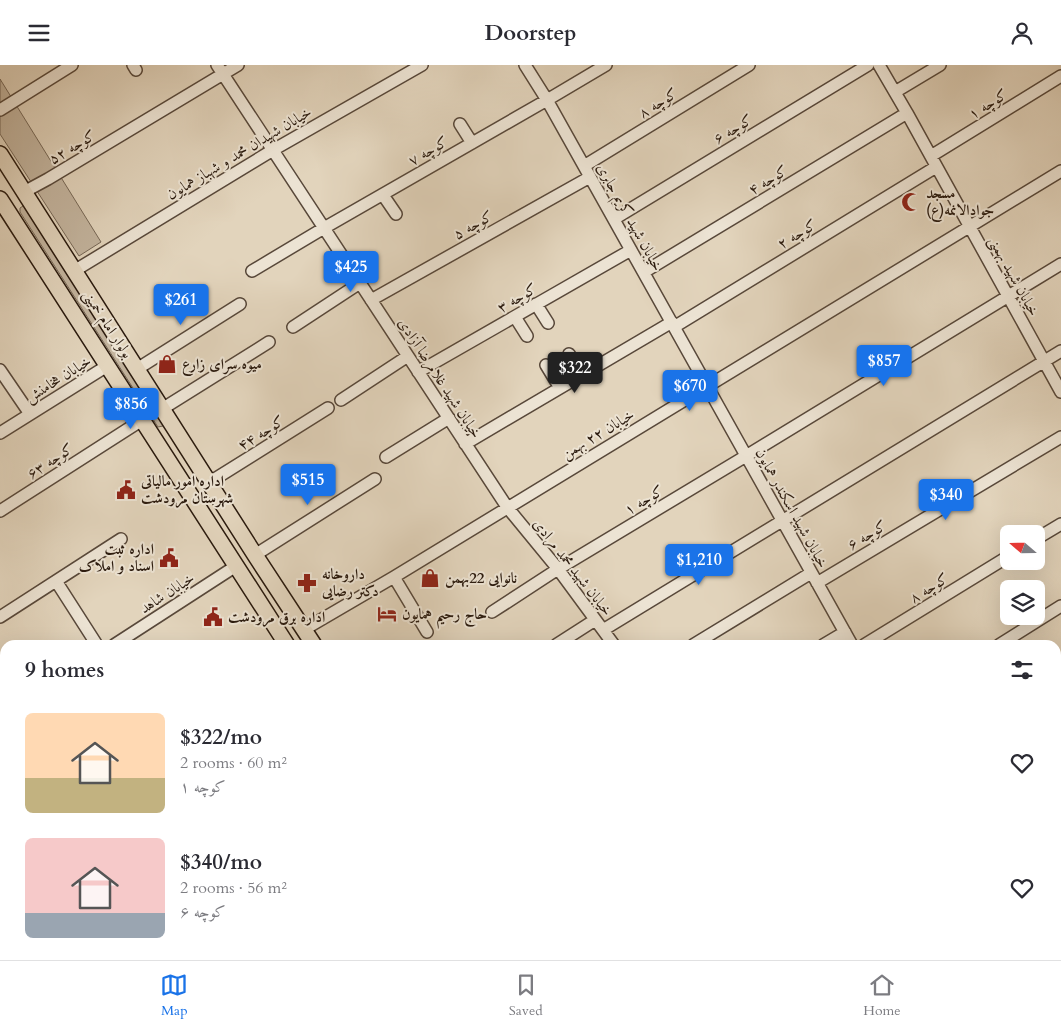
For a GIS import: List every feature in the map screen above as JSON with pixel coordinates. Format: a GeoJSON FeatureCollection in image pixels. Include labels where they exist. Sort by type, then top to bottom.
{"type":"FeatureCollection","features":[{"type":"Feature","properties":{"kind":"main road","name":"بولوار امام خمینی"},"geometry":{"type":"LineString","coordinates":[[0,154],[311,640]]}},
{"type":"Feature","properties":{"kind":"main road"},"geometry":{"type":"LineString","coordinates":[[2,203],[24,191]]}},
{"type":"Feature","properties":{"kind":"main road","name":"بولوار امام خمینی"},"geometry":{"type":"LineString","coordinates":[[2,203],[284,640]]}},
{"type":"Feature","properties":{"kind":"main road"},"geometry":{"type":"LineString","coordinates":[[93,344],[106,344],[113,338],[114,333]]}},
{"type":"Feature","properties":{"kind":"main road"},"geometry":{"type":"LineString","coordinates":[[158,445],[170,434],[178,433]]}},
{"type":"Feature","properties":{"kind":"street"},"geometry":{"type":"LineString","coordinates":[[0,110],[72,65]]}},
{"type":"Feature","properties":{"kind":"street","name":"کوچه ۵۲"},"geometry":{"type":"LineString","coordinates":[[24,191],[48,179],[134,127],[220,69],[238,65]]}},
{"type":"Feature","properties":{"kind":"street","name":"خیابان شهیدان محمد و شهباز همایون"},"geometry":{"type":"LineString","coordinates":[[74,271],[273,150],[422,65]]}},
{"type":"Feature","properties":{"kind":"street","name":"خیابان شهید کریم جابری"},"geometry":{"type":"LineString","coordinates":[[525,65],[548,100],[707,386]]}},
{"type":"Feature","properties":{"kind":"street","name":"کوچه ۷"},"geometry":{"type":"LineString","coordinates":[[252,271],[606,65]]}},
{"type":"Feature","properties":{"kind":"street","name":"کوچه ۸"},"geometry":{"type":"LineString","coordinates":[[584,166],[748,65]]}},
{"type":"Feature","properties":{"kind":"street","name":"کوچه ۶"},"geometry":{"type":"LineString","coordinates":[[614,219],[868,65]]}},
{"type":"Feature","properties":{"kind":"street","name":"خیابان شهید بهمنی"},"geometry":{"type":"LineString","coordinates":[[879,65],[1061,392]]}},
{"type":"Feature","properties":{"kind":"street"},"geometry":{"type":"LineString","coordinates":[[895,92],[940,65]]}},
{"type":"Feature","properties":{"kind":"street","name":"خیابان شهید غلامرضا آزادی"},"geometry":{"type":"LineString","coordinates":[[220,69],[507,507]]}},
{"type":"Feature","properties":{"kind":"street","name":"کوچه ۱"},"geometry":{"type":"LineString","coordinates":[[931,156],[1061,76]]}},
{"type":"Feature","properties":{"kind":"street","name":"کوچه ۴"},"geometry":{"type":"LineString","coordinates":[[644,272],[907,113]]}},
{"type":"Feature","properties":{"kind":"street"},"geometry":{"type":"LineString","coordinates":[[460,124],[472,143]]}},
{"type":"Feature","properties":{"kind":"street","name":"کوچه ۲"},"geometry":{"type":"LineString","coordinates":[[673,325],[936,167]]}},
{"type":"Feature","properties":{"kind":"street","name":"خیابان ۲۲ بهمن"},"geometry":{"type":"LineString","coordinates":[[305,629],[394,577],[1061,171]]}},
{"type":"Feature","properties":{"kind":"street","name":"کوچه ۵"},"geometry":{"type":"LineString","coordinates":[[371,300],[590,177]]}},
{"type":"Feature","properties":{"kind":"street"},"geometry":{"type":"LineString","coordinates":[[383,195],[396,215]]}},
{"type":"Feature","properties":{"kind":"street","name":"کوچه ۳"},"geometry":{"type":"LineString","coordinates":[[418,371],[631,250]]}},
{"type":"Feature","properties":{"kind":"street"},"geometry":{"type":"LineString","coordinates":[[746,456],[1061,264]]}},
{"type":"Feature","properties":{"kind":"street"},"geometry":{"type":"LineString","coordinates":[[293,327],[360,283]]}},
{"type":"Feature","properties":{"kind":"street"},"geometry":{"type":"LineString","coordinates":[[137,369],[240,304]]}},
{"type":"Feature","properties":{"kind":"street"},"geometry":{"type":"LineString","coordinates":[[536,304],[548,323]]}},
{"type":"Feature","properties":{"kind":"street"},"geometry":{"type":"LineString","coordinates":[[515,317],[527,336]]}},
{"type":"Feature","properties":{"kind":"street"},"geometry":{"type":"LineString","coordinates":[[465,444],[582,375],[673,325]]}},
{"type":"Feature","properties":{"kind":"street"},"geometry":{"type":"LineString","coordinates":[[162,409],[269,342]]}},
{"type":"Feature","properties":{"kind":"street"},"geometry":{"type":"LineString","coordinates":[[603,630],[1061,351]]}},
{"type":"Feature","properties":{"kind":"street"},"geometry":{"type":"LineString","coordinates":[[568,354],[582,375]]}},
{"type":"Feature","properties":{"kind":"street"},"geometry":{"type":"LineString","coordinates":[[341,400],[408,356]]}},
{"type":"Feature","properties":{"kind":"street"},"geometry":{"type":"LineString","coordinates":[[546,365],[560,388]]}},
{"type":"Feature","properties":{"kind":"street","name":"خیابان هخامنش"},"geometry":{"type":"LineString","coordinates":[[0,433],[107,366]]}},
{"type":"Feature","properties":{"kind":"street"},"geometry":{"type":"LineString","coordinates":[[0,370],[30,414]]}},
{"type":"Feature","properties":{"kind":"street","name":"خیابان شهید اسکندر همایون"},"geometry":{"type":"LineString","coordinates":[[707,386],[849,640]]}},
{"type":"Feature","properties":{"kind":"street","name":"کوچه ۴۴"},"geometry":{"type":"LineString","coordinates":[[210,483],[328,408]]}},
{"type":"Feature","properties":{"kind":"street"},"geometry":{"type":"LineString","coordinates":[[386,457],[449,419]]}},
{"type":"Feature","properties":{"kind":"street","name":"کوچه ۶۳"},"geometry":{"type":"LineString","coordinates":[[0,511],[142,420]]}},
{"type":"Feature","properties":{"kind":"street","name":"کوچه ۶"},"geometry":{"type":"LineString","coordinates":[[814,578],[1061,437]]}},
{"type":"Feature","properties":{"kind":"street","name":"کوچه ۱"},"geometry":{"type":"LineString","coordinates":[[492,612],[558,569],[746,456]]}},
{"type":"Feature","properties":{"kind":"street"},"geometry":{"type":"LineString","coordinates":[[256,555],[375,479]]}},
{"type":"Feature","properties":{"kind":"street","name":"خیابان شهید محمد مرادی"},"geometry":{"type":"LineString","coordinates":[[507,507],[558,569],[610,640]]}},
{"type":"Feature","properties":{"kind":"street"},"geometry":{"type":"LineString","coordinates":[[1045,534],[1061,524]]}},
{"type":"Feature","properties":{"kind":"street"},"geometry":{"type":"LineString","coordinates":[[0,617],[121,539]]}},
{"type":"Feature","properties":{"kind":"street","name":"کوچه ۸"},"geometry":{"type":"LineString","coordinates":[[872,640],[1000,562]]}},
{"type":"Feature","properties":{"kind":"street","name":"خیابان شاهد"},"geometry":{"type":"LineString","coordinates":[[122,640],[236,566]]}},
{"type":"Feature","properties":{"kind":"street"},"geometry":{"type":"LineString","coordinates":[[394,577],[427,632]]}},
{"type":"Feature","properties":{"kind":"street"},"geometry":{"type":"LineString","coordinates":[[702,640],[814,578]]}},
{"type":"Feature","properties":{"kind":"street"},"geometry":{"type":"LineString","coordinates":[[56,581],[94,640]]}},
{"type":"Feature","properties":{"kind":"street"},"geometry":{"type":"LineString","coordinates":[[1007,640],[1061,606]]}},
{"type":"Feature","properties":{"kind":"street"},"geometry":{"type":"LineString","coordinates":[[564,640],[595,620]]}},
{"type":"Feature","properties":{"kind":"street"},"geometry":{"type":"LineString","coordinates":[[832,640],[845,632]]}},
{"type":"Feature","properties":{"kind":"shaded area"},"geometry":{"type":"Polygon","coordinates":[[[0,79],[101,242],[79,256],[0,134],[0,79]]]}},
{"type":"Feature","properties":{"kind":"shaded area"},"geometry":{"type":"Polygon","coordinates":[[[23,206],[27,207],[164,424],[163,426],[158,427],[20,212],[20,208],[23,206]]]}},
{"type":"Feature","properties":{"kind":"place","name":"مسجد جوادالانمه(ع)"},"geometry":{"type":"Point","coordinates":[911,202]}},
{"type":"Feature","properties":{"kind":"place","name":"میوه سرای زارع"},"geometry":{"type":"Point","coordinates":[167,364]}},
{"type":"Feature","properties":{"kind":"place","name":"اداره امور مالیاتی شهرستان مرودشت"},"geometry":{"type":"Point","coordinates":[126,490]}},
{"type":"Feature","properties":{"kind":"place","name":"اداره ثبت اسناد و املاک"},"geometry":{"type":"Point","coordinates":[169,558]}},
{"type":"Feature","properties":{"kind":"place","name":"نانوایی 22بهمن"},"geometry":{"type":"Point","coordinates":[430,578]}},
{"type":"Feature","properties":{"kind":"place","name":"داروخانه دکتر رضایی"},"geometry":{"type":"Point","coordinates":[307,583]}},
{"type":"Feature","properties":{"kind":"place","name":"حاج رحیم همایون"},"geometry":{"type":"Point","coordinates":[387,614]}},
{"type":"Feature","properties":{"kind":"place","name":"اداره برق مرودشت"},"geometry":{"type":"Point","coordinates":[213,617]}}]}
